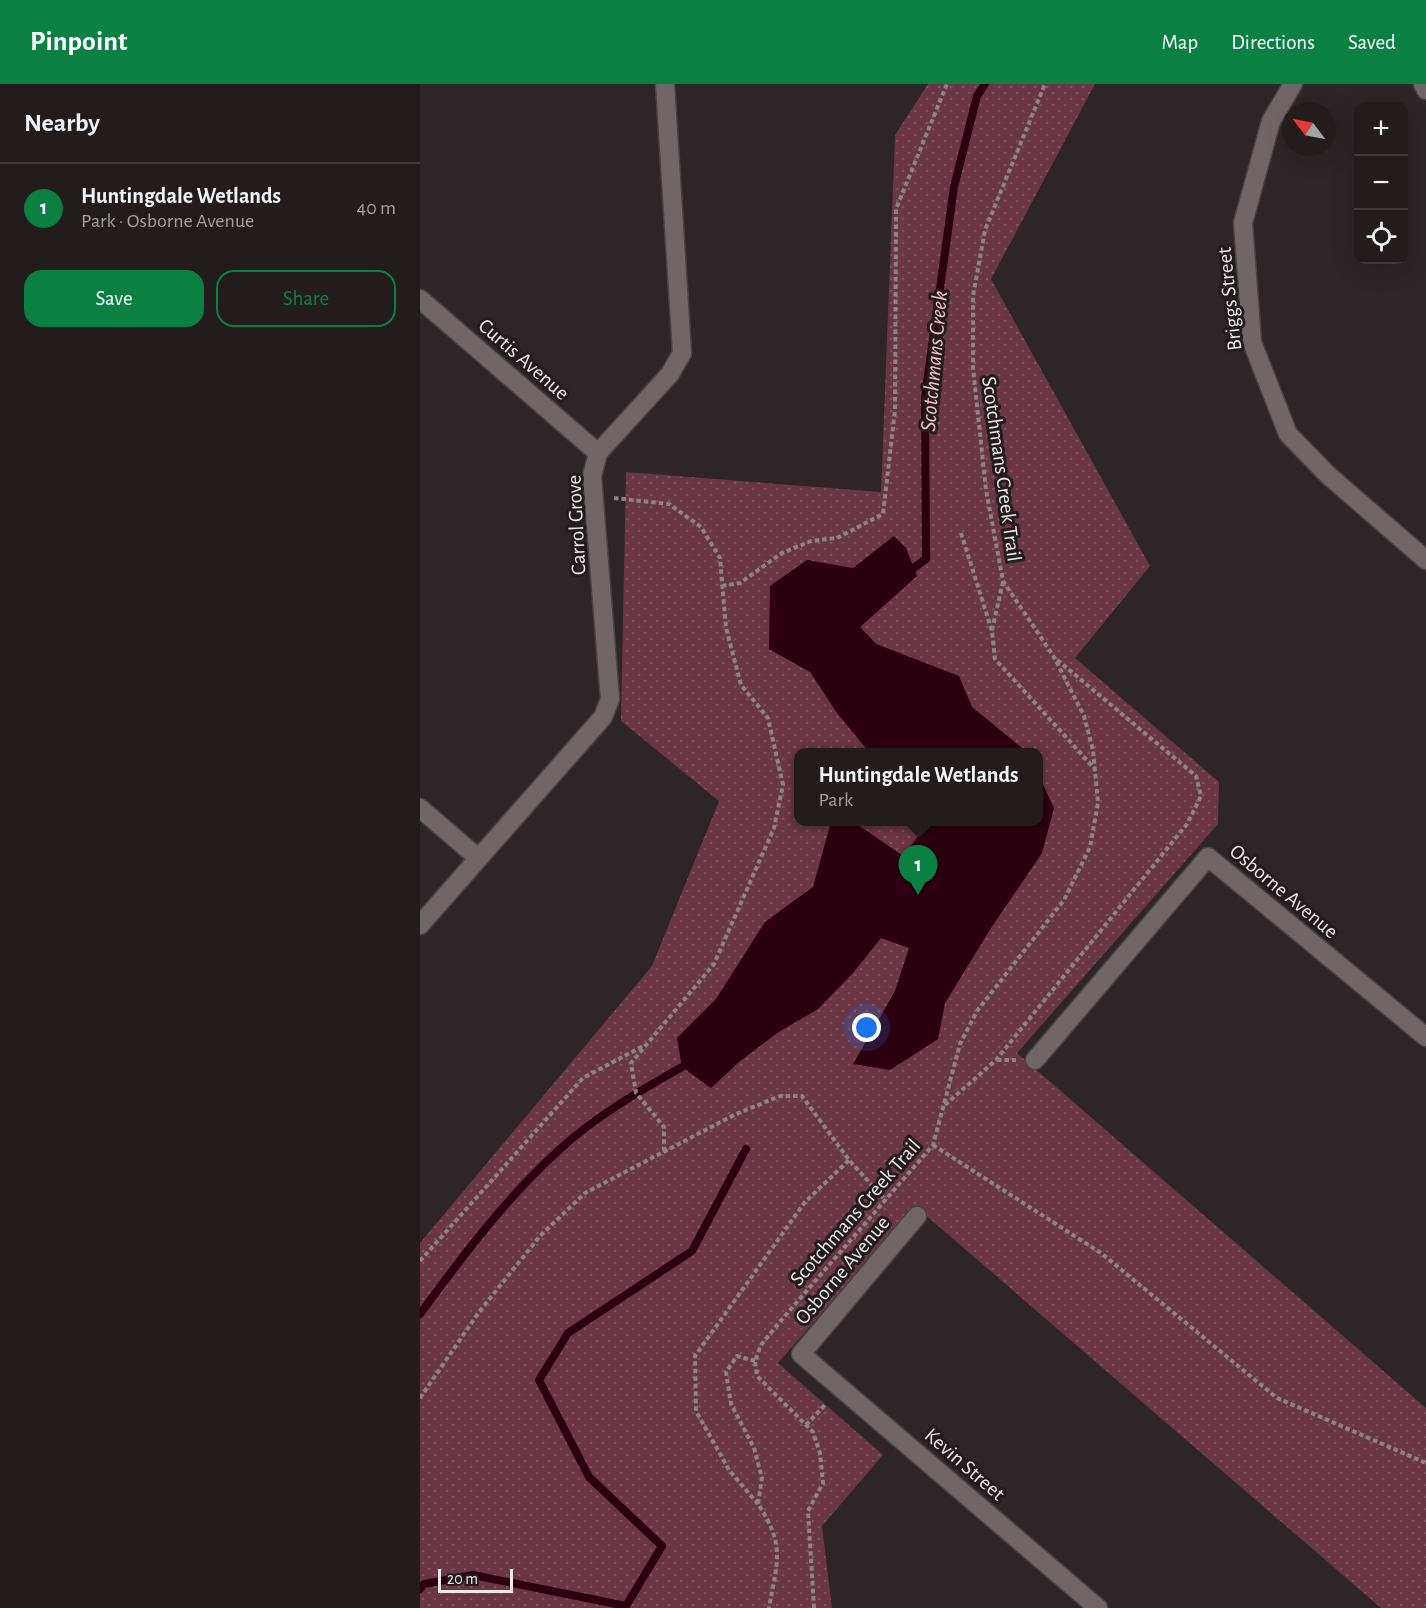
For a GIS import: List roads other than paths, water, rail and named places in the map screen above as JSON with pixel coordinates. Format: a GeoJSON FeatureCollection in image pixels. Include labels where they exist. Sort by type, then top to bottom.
{"type":"FeatureCollection","features":[{"type":"Feature","properties":{"kind":"street","name":"Carrol Grove"},"geometry":{"type":"LineString","coordinates":[[420,925],[603,717],[610,699],[592,476],[598,453],[670,374],[682,352],[665,84]]}},
{"type":"Feature","properties":{"kind":"street","name":"Briggs Street"},"geometry":{"type":"LineString","coordinates":[[1293,84],[1271,121],[1243,223],[1252,342],[1288,434],[1328,475],[1426,560]]}},
{"type":"Feature","properties":{"kind":"street"},"geometry":{"type":"LineString","coordinates":[[1423,84],[1426,90]]}},
{"type":"Feature","properties":{"kind":"street","name":"Curtis Avenue"},"geometry":{"type":"LineString","coordinates":[[420,299],[598,453]]}},
{"type":"Feature","properties":{"kind":"street"},"geometry":{"type":"LineString","coordinates":[[420,808],[478,858]]}},
{"type":"Feature","properties":{"kind":"street","name":"Osborne Avenue"},"geometry":{"type":"LineString","coordinates":[[1035,1060],[1208,857],[1426,1037]]}},
{"type":"Feature","properties":{"kind":"street","name":"Osborne Avenue"},"geometry":{"type":"LineString","coordinates":[[801,1354],[917,1215]]}},
{"type":"Feature","properties":{"kind":"street","name":"Kevin Street"},"geometry":{"type":"LineString","coordinates":[[801,1354],[1098,1608]]}},
{"type":"Feature","properties":{"kind":"waterway","name":"Scotchmans Creek"},"geometry":{"type":"LineString","coordinates":[[907,573],[926,559],[925,397],[954,187],[977,96],[985,84]]}},
{"type":"Feature","properties":{"kind":"waterway"},"geometry":{"type":"LineString","coordinates":[[420,1314],[502,1209],[558,1151],[602,1116],[682,1067]]}},
{"type":"Feature","properties":{"kind":"waterway"},"geometry":{"type":"LineString","coordinates":[[420,1589],[424,1584],[473,1575],[626,1606],[662,1546],[589,1477],[539,1380],[568,1333],[692,1251],[746,1149]]}},
{"type":"Feature","properties":{"kind":"place","name":"Huntingdale Wetlands"},"geometry":{"type":"Point","coordinates":[918,895]}}]}
